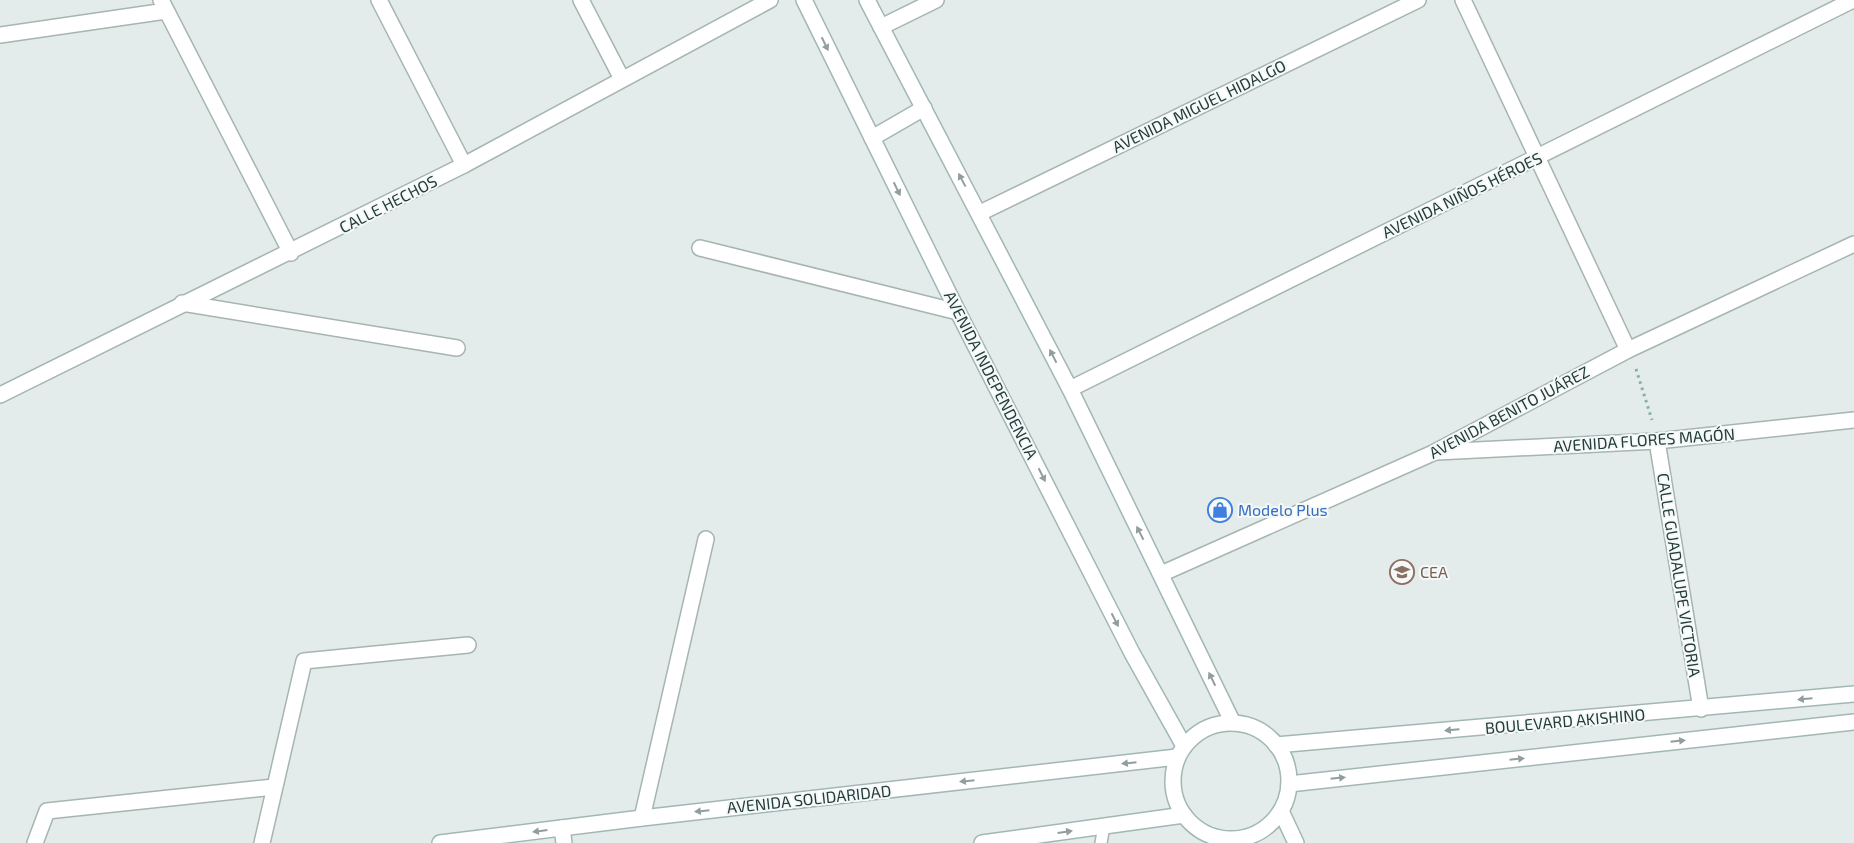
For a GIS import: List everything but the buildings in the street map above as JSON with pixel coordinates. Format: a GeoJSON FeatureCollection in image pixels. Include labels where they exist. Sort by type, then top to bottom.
{"type":"FeatureCollection","features":[{"type":"Feature","properties":{"kind":"street"},"geometry":{"type":"LineString","coordinates":[[379,0],[464,165]]}},
{"type":"Feature","properties":{"kind":"street"},"geometry":{"type":"LineString","coordinates":[[581,0],[622,79]]}},
{"type":"Feature","properties":{"kind":"street","name":"CALLE HECHOS"},"geometry":{"type":"LineString","coordinates":[[0,395],[182,303],[290,253],[464,165],[770,0]]}},
{"type":"Feature","properties":{"kind":"street","name":"AVENIDA INDEPENDENCIA"},"geometry":{"type":"LineString","coordinates":[[804,0],[958,312],[1181,752]]}},
{"type":"Feature","properties":{"kind":"street"},"geometry":{"type":"LineString","coordinates":[[867,0],[980,213],[1070,389],[1233,723]]}},
{"type":"Feature","properties":{"kind":"street"},"geometry":{"type":"LineString","coordinates":[[881,27],[936,0]]}},
{"type":"Feature","properties":{"kind":"street","name":"AVENIDA MIGUEL HIDALGO"},"geometry":{"type":"LineString","coordinates":[[980,213],[1418,0]]}},
{"type":"Feature","properties":{"kind":"street"},"geometry":{"type":"LineString","coordinates":[[1463,0],[1628,350]]}},
{"type":"Feature","properties":{"kind":"street","name":"AVENIDA NIÑOS HÉROES"},"geometry":{"type":"LineString","coordinates":[[1070,389],[1853,0]]}},
{"type":"Feature","properties":{"kind":"street"},"geometry":{"type":"LineString","coordinates":[[0,35],[164,6],[290,253]]}},
{"type":"Feature","properties":{"kind":"street"},"geometry":{"type":"LineString","coordinates":[[872,138],[924,108]]}},
{"type":"Feature","properties":{"kind":"street","name":"AVENIDA BENITO JUÁREZ"},"geometry":{"type":"LineString","coordinates":[[1161,574],[1433,453],[1628,350],[1854,244]]}},
{"type":"Feature","properties":{"kind":"street"},"geometry":{"type":"LineString","coordinates":[[700,248],[958,312]]}},
{"type":"Feature","properties":{"kind":"street"},"geometry":{"type":"LineString","coordinates":[[182,303],[457,348]]}},
{"type":"Feature","properties":{"kind":"street","name":"AVENIDA FLORES MAGÓN"},"geometry":{"type":"LineString","coordinates":[[1433,453],[1657,442],[1854,420]]}},
{"type":"Feature","properties":{"kind":"street","name":"CALLE GUADALUPE VICTORIA"},"geometry":{"type":"LineString","coordinates":[[1657,442],[1701,709]]}},
{"type":"Feature","properties":{"kind":"street"},"geometry":{"type":"LineString","coordinates":[[642,818],[706,539]]}},
{"type":"Feature","properties":{"kind":"street"},"geometry":{"type":"LineString","coordinates":[[262,843],[304,661],[468,645]]}},
{"type":"Feature","properties":{"kind":"street","name":"BOULEVARD AKISHINO"},"geometry":{"type":"LineString","coordinates":[[1276,745],[1854,694]]}},
{"type":"Feature","properties":{"kind":"street","name":"BOULEVARD AKISHINO"},"geometry":{"type":"LineString","coordinates":[[1289,784],[1854,722]]}},
{"type":"Feature","properties":{"kind":"street"},"geometry":{"type":"LineString","coordinates":[[1233,723],[1250,726],[1265,734],[1276,745],[1284,757],[1289,784],[1281,811],[1271,824],[1257,834],[1225,841],[1195,827],[1184,815],[1175,797],[1173,777],[1181,752],[1198,733],[1215,725],[1233,723]]}},
{"type":"Feature","properties":{"kind":"street","name":"AVENIDA SOLIDARIDAD"},"geometry":{"type":"LineString","coordinates":[[440,843],[563,835],[642,818],[1181,752]]}},
{"type":"Feature","properties":{"kind":"street"},"geometry":{"type":"LineString","coordinates":[[35,843],[47,811],[274,787]]}},
{"type":"Feature","properties":{"kind":"street"},"geometry":{"type":"LineString","coordinates":[[1281,811],[1296,843]]}},
{"type":"Feature","properties":{"kind":"street"},"geometry":{"type":"LineString","coordinates":[[982,843],[1184,815]]}},
{"type":"Feature","properties":{"kind":"lane"},"geometry":{"type":"LineString","coordinates":[[1101,843],[1104,826]]}},
{"type":"Feature","properties":{"kind":"path"},"geometry":{"type":"LineString","coordinates":[[1628,350],[1643,388],[1657,442]]}},
{"type":"Feature","properties":{"kind":"place","name":"Modelo Plus"},"geometry":{"type":"Point","coordinates":[1220,510]}},
{"type":"Feature","properties":{"kind":"place","name":"CEA"},"geometry":{"type":"Point","coordinates":[1402,572]}}]}
